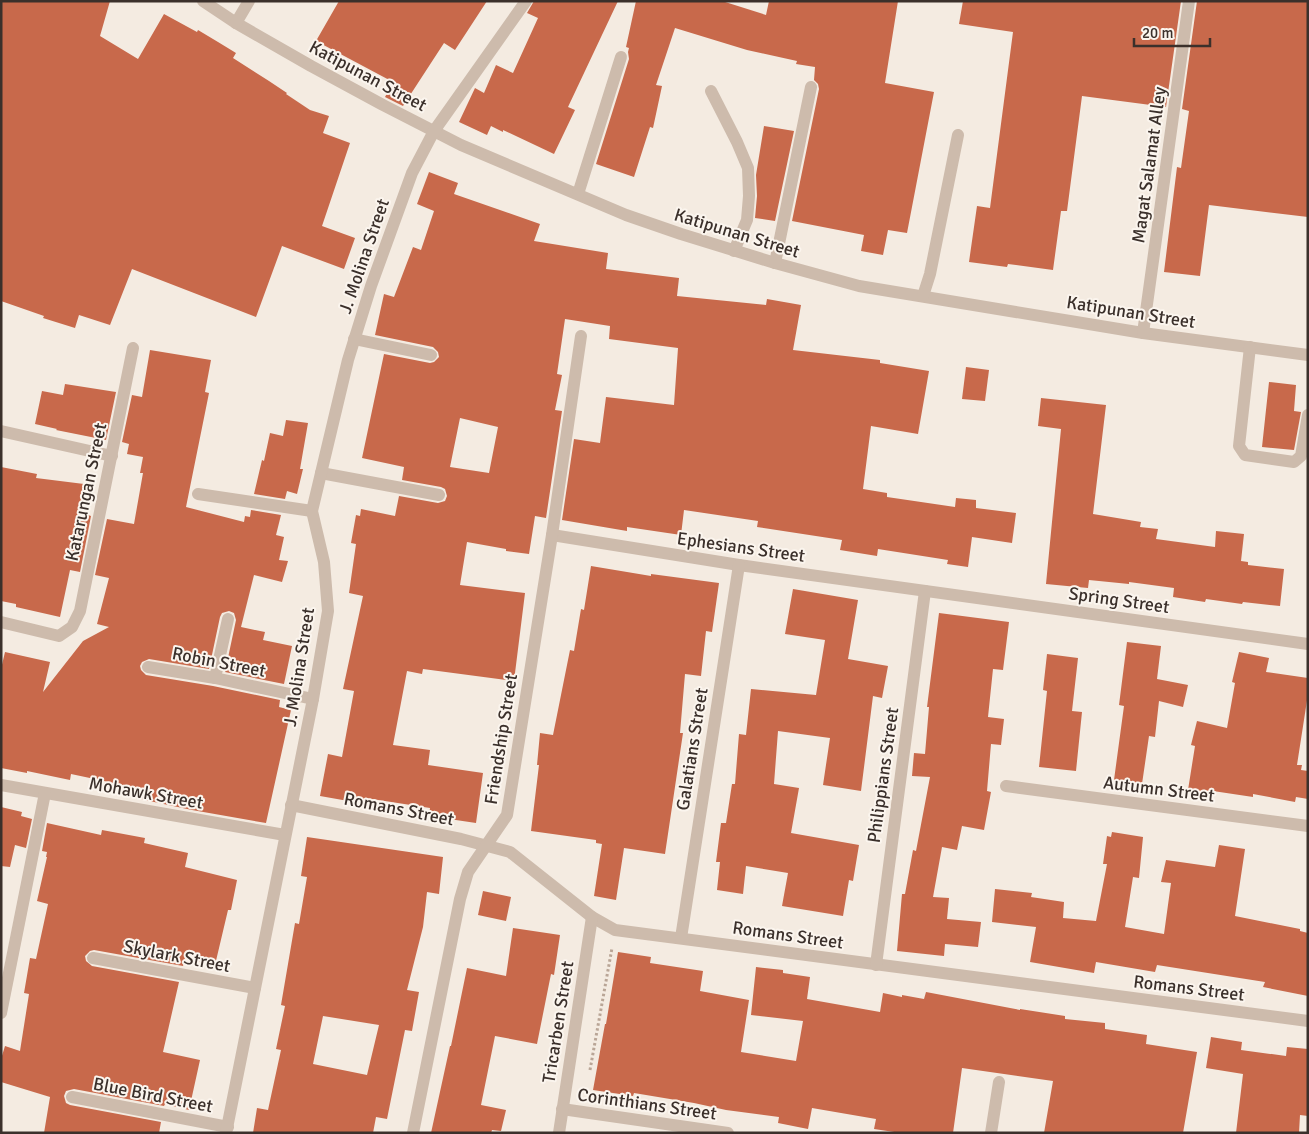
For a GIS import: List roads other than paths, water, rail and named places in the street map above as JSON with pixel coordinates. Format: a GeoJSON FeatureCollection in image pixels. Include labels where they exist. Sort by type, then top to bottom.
{"type":"FeatureCollection","features":[{"type":"Feature","properties":{"kind":"street","name":"Katipunan Street"},"geometry":{"type":"LineString","coordinates":[[203,1],[236,23],[384,105],[461,145],[626,215],[734,251],[860,286],[1144,333],[1308,355]]}},
{"type":"Feature","properties":{"kind":"street"},"geometry":{"type":"LineString","coordinates":[[236,23],[249,1]]}},
{"type":"Feature","properties":{"kind":"street","name":"J. Molina Street"},"geometry":{"type":"LineString","coordinates":[[227,1130],[313,699],[328,611],[324,562],[312,510],[354,339],[412,173],[434,131],[526,1]]}},
{"type":"Feature","properties":{"kind":"street","name":"Magat Salamat Alley"},"geometry":{"type":"LineString","coordinates":[[1144,333],[1188,1]]}},
{"type":"Feature","properties":{"kind":"street"},"geometry":{"type":"LineString","coordinates":[[578,194],[622,57]]}},
{"type":"Feature","properties":{"kind":"street"},"geometry":{"type":"LineString","coordinates":[[775,263],[811,87]]}},
{"type":"Feature","properties":{"kind":"street"},"geometry":{"type":"LineString","coordinates":[[711,91],[748,168],[749,196],[747,220],[734,251]]}},
{"type":"Feature","properties":{"kind":"street"},"geometry":{"type":"LineString","coordinates":[[923,296],[930,274],[958,135]]}},
{"type":"Feature","properties":{"kind":"street","name":"Friendship Street"},"geometry":{"type":"LineString","coordinates":[[413,1133],[460,899],[468,872],[507,815],[552,535],[580,336]]}},
{"type":"Feature","properties":{"kind":"street"},"geometry":{"type":"LineString","coordinates":[[354,339],[431,355]]}},
{"type":"Feature","properties":{"kind":"street"},"geometry":{"type":"LineString","coordinates":[[1250,347],[1239,446],[1245,455],[1294,462],[1301,456],[1308,416]]}},
{"type":"Feature","properties":{"kind":"street","name":"Katarungan Street"},"geometry":{"type":"LineString","coordinates":[[1,622],[59,636],[72,627],[80,611],[132,348]]}},
{"type":"Feature","properties":{"kind":"street"},"geometry":{"type":"LineString","coordinates":[[1,431],[112,456]]}},
{"type":"Feature","properties":{"kind":"street"},"geometry":{"type":"LineString","coordinates":[[321,472],[439,494]]}},
{"type":"Feature","properties":{"kind":"street"},"geometry":{"type":"LineString","coordinates":[[198,494],[312,510]]}},
{"type":"Feature","properties":{"kind":"street","name":"Ephesians Street"},"geometry":{"type":"LineString","coordinates":[[552,535],[739,565],[925,590]]}},
{"type":"Feature","properties":{"kind":"street","name":"Galatians Street"},"geometry":{"type":"LineString","coordinates":[[680,938],[739,565]]}},
{"type":"Feature","properties":{"kind":"street","name":"Spring Street"},"geometry":{"type":"LineString","coordinates":[[925,590],[1308,644]]}},
{"type":"Feature","properties":{"kind":"street","name":"Philippians Street"},"geometry":{"type":"LineString","coordinates":[[876,965],[925,590]]}},
{"type":"Feature","properties":{"kind":"street"},"geometry":{"type":"LineString","coordinates":[[215,678],[228,619]]}},
{"type":"Feature","properties":{"kind":"street","name":"Robin Street"},"geometry":{"type":"LineString","coordinates":[[148,667],[215,678],[313,699]]}},
{"type":"Feature","properties":{"kind":"street","name":"Mohawk Street"},"geometry":{"type":"LineString","coordinates":[[1,785],[285,835]]}},
{"type":"Feature","properties":{"kind":"street","name":"Autumn Street"},"geometry":{"type":"LineString","coordinates":[[1006,786],[1308,826]]}},
{"type":"Feature","properties":{"kind":"street"},"geometry":{"type":"LineString","coordinates":[[1,1013],[45,793]]}},
{"type":"Feature","properties":{"kind":"street","name":"Romans Street"},"geometry":{"type":"LineString","coordinates":[[291,805],[487,845],[510,852],[592,917],[615,930],[1308,1021]]}},
{"type":"Feature","properties":{"kind":"street","name":"Tricarben Street"},"geometry":{"type":"LineString","coordinates":[[559,1133],[592,917]]}},
{"type":"Feature","properties":{"kind":"street","name":"Skylark Street"},"geometry":{"type":"LineString","coordinates":[[93,958],[255,988]]}},
{"type":"Feature","properties":{"kind":"street"},"geometry":{"type":"LineString","coordinates":[[991,1133],[999,1082]]}},
{"type":"Feature","properties":{"kind":"street","name":"Blue Bird Street"},"geometry":{"type":"LineString","coordinates":[[72,1097],[227,1130]]}},
{"type":"Feature","properties":{"kind":"street","name":"Corinthians Street"},"geometry":{"type":"LineString","coordinates":[[562,1109],[728,1133]]}}]}
